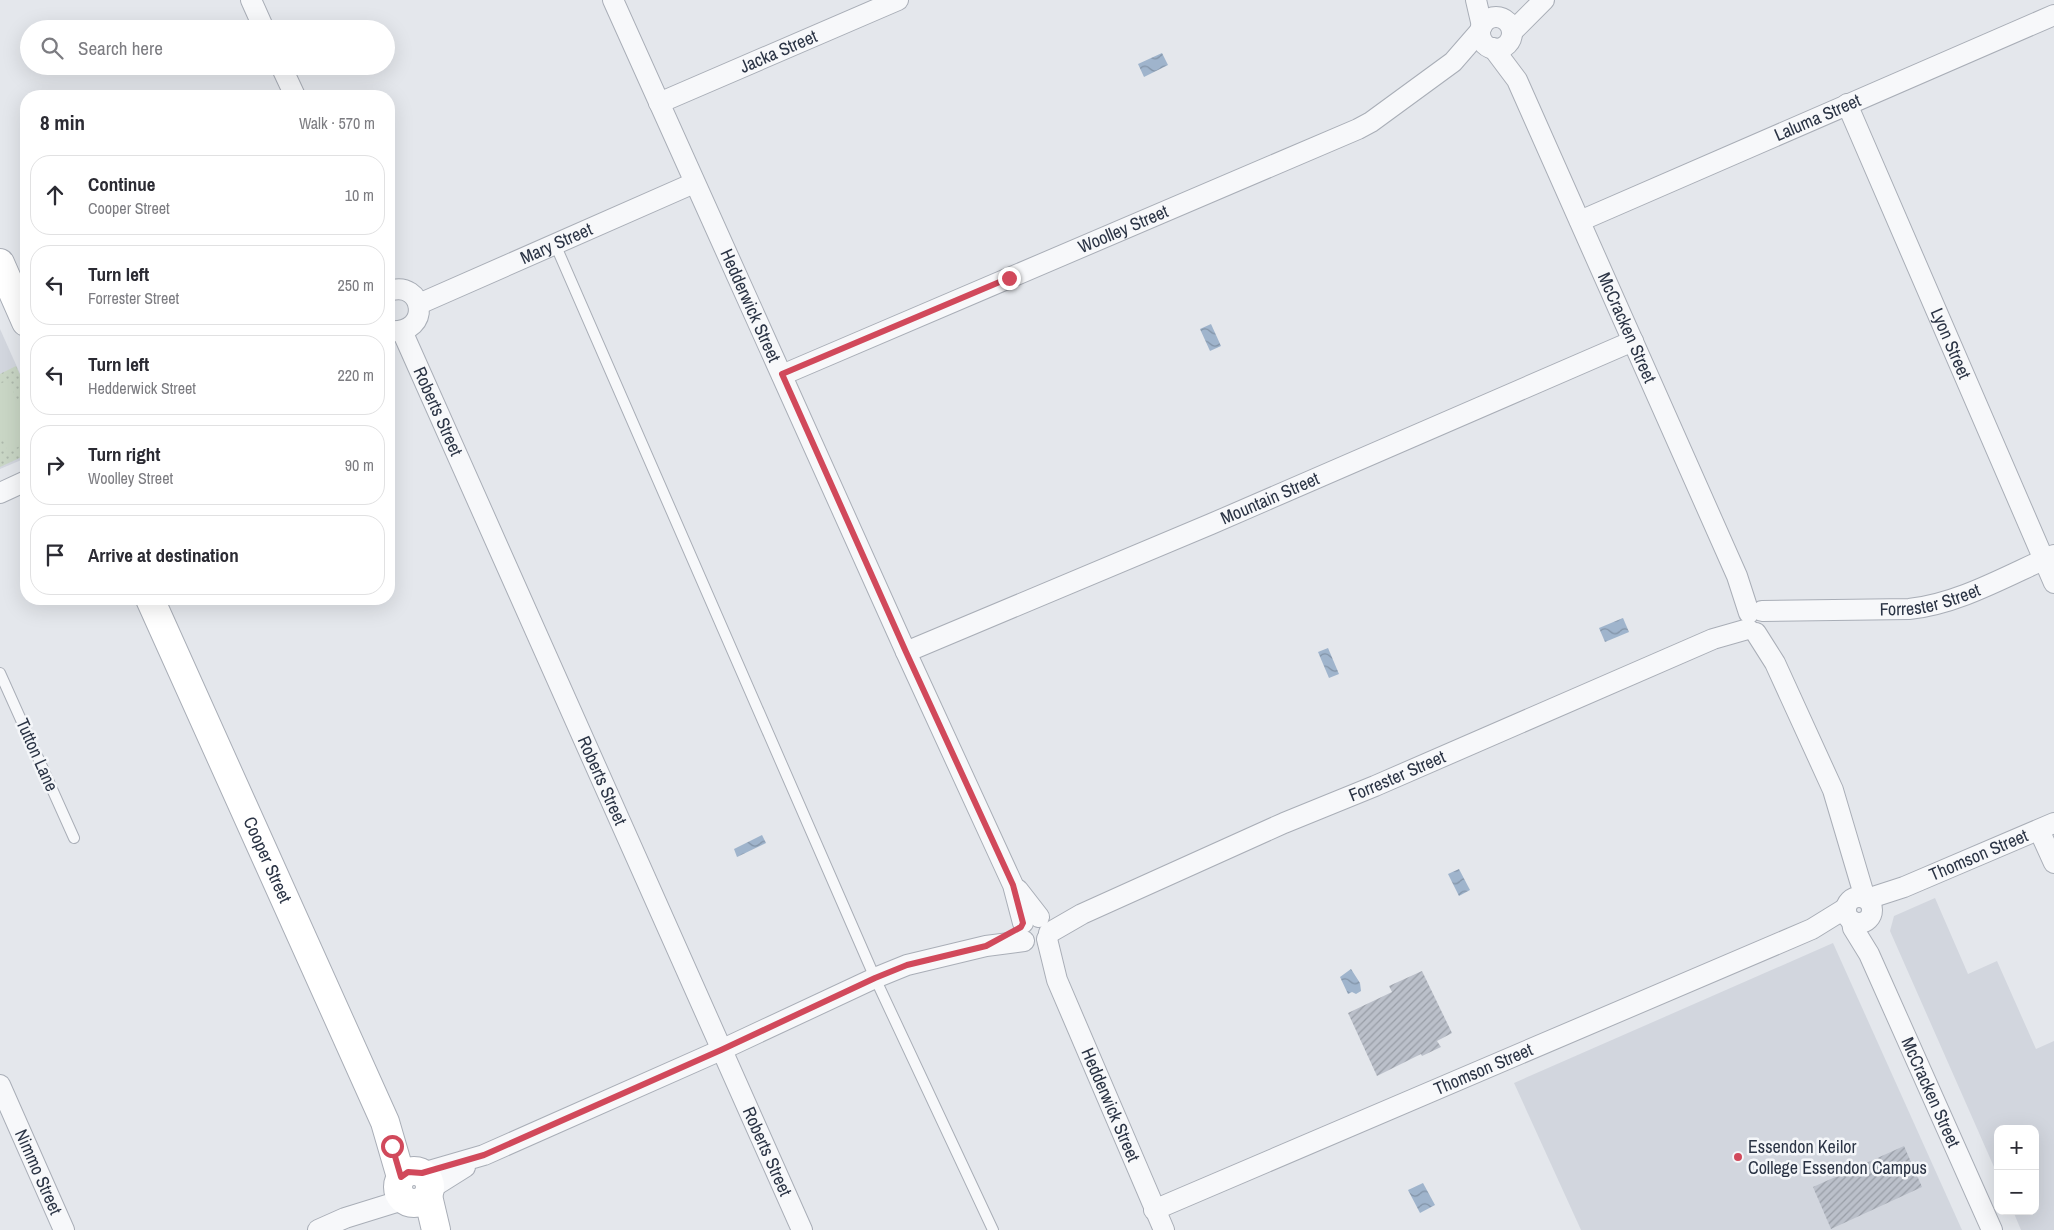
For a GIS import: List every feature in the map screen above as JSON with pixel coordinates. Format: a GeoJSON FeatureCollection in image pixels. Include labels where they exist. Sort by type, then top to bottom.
{"type":"FeatureCollection","features":[{"type":"Feature","properties":{"kind":"street"},"geometry":{"type":"LineString","coordinates":[[251,0],[260,20]]}},
{"type":"Feature","properties":{"kind":"street","name":"Hedderwick Street"},"geometry":{"type":"LineString","coordinates":[[613,0],[906,652],[1035,931],[1164,1230]]}},
{"type":"Feature","properties":{"kind":"street","name":"Jacka Street"},"geometry":{"type":"LineString","coordinates":[[659,103],[898,0]]}},
{"type":"Feature","properties":{"kind":"street","name":"McCracken Street"},"geometry":{"type":"LineString","coordinates":[[1476,0],[1495,29],[1738,576],[1775,664],[1833,790],[1852,850],[1859,909],[1869,954],[1992,1230]]}},
{"type":"Feature","properties":{"kind":"street","name":"Woolley Street"},"geometry":{"type":"LineString","coordinates":[[782,374],[1358,129],[1371,122],[1495,29],[1543,0]]}},
{"type":"Feature","properties":{"kind":"street","name":"Laluma Street"},"geometry":{"type":"LineString","coordinates":[[1580,221],[2054,15]]}},
{"type":"Feature","properties":{"kind":"street"},"geometry":{"type":"LineString","coordinates":[[285,75],[292,90]]}},
{"type":"Feature","properties":{"kind":"street","name":"Lyon Street"},"geometry":{"type":"LineString","coordinates":[[1847,104],[2049,557],[2054,582]]}},
{"type":"Feature","properties":{"kind":"street","name":"Mary Street"},"geometry":{"type":"LineString","coordinates":[[419,304],[694,183]]}},
{"type":"Feature","properties":{"kind":"street"},"geometry":{"type":"LineString","coordinates":[[0,263],[20,308]]}},
{"type":"Feature","properties":{"kind":"street"},"geometry":{"type":"LineString","coordinates":[[395,288],[405,289],[412,293],[419,304],[418,317],[415,324],[396,331]]}},
{"type":"Feature","properties":{"kind":"street","name":"Roberts Street"},"geometry":{"type":"LineString","coordinates":[[396,331],[802,1230]]}},
{"type":"Feature","properties":{"kind":"street","name":"Mountain Street"},"geometry":{"type":"LineString","coordinates":[[906,652],[1220,520],[1633,342]]}},
{"type":"Feature","properties":{"kind":"street"},"geometry":{"type":"LineString","coordinates":[[0,493],[20,484]]}},
{"type":"Feature","properties":{"kind":"street","name":"Forrester Street"},"geometry":{"type":"LineString","coordinates":[[318,1230],[721,1050],[875,978],[907,965],[986,946],[1082,914],[1284,823],[1375,786],[1757,621],[1798,610],[1909,609],[1927,607],[1954,599],[2049,557]]}},
{"type":"Feature","properties":{"kind":"street","name":"Cooper Street"},"geometry":{"type":"LineString","coordinates":[[153,605],[414,1187],[436,1230]]}},
{"type":"Feature","properties":{"kind":"street"},"geometry":{"type":"LineString","coordinates":[[2047,826],[2054,863]]}},
{"type":"Feature","properties":{"kind":"street","name":"Thomson Street"},"geometry":{"type":"LineString","coordinates":[[1154,1210],[1859,909],[1904,887],[2047,826]]}},
{"type":"Feature","properties":{"kind":"street","name":"Nimmo Street"},"geometry":{"type":"LineString","coordinates":[[0,1086],[64,1230]]}},
{"type":"Feature","properties":{"kind":"street","name":"Cooper Street"},"geometry":{"type":"LineString","coordinates":[[414,1187],[428,1230]]}},
{"type":"Feature","properties":{"kind":"lane"},"geometry":{"type":"LineString","coordinates":[[555,244],[875,978],[993,1230]]}},
{"type":"Feature","properties":{"kind":"lane","name":"Tutton Lane"},"geometry":{"type":"LineString","coordinates":[[0,673],[74,838]]}},
{"type":"Feature","properties":{"kind":"shaded area"},"geometry":{"type":"Polygon","coordinates":[[[0,329],[20,374],[20,461],[0,469],[0,329]]]}},
{"type":"Feature","properties":{"kind":"shaded area","name":"Essendon Keilor College Essendon Campus"},"geometry":{"type":"Polygon","coordinates":[[[1935,898],[1968,974],[1997,961],[2036,1049],[2054,1041],[2054,1230],[2021,1230],[2015,1215],[2039,1215],[2039,1125],[1994,1125],[1994,1167],[1890,931],[1894,916],[1935,898]]]}},
{"type":"Feature","properties":{"kind":"shaded area","name":"Essendon Keilor College Essendon Campus"},"geometry":{"type":"Polygon","coordinates":[[[1833,943],[1962,1230],[1581,1230],[1514,1083],[1833,943]]]}},
{"type":"Feature","properties":{"kind":"green space"},"geometry":{"type":"Polygon","coordinates":[[[16,366],[20,375],[20,458],[0,467],[0,374],[16,366]]]}},
{"type":"Feature","properties":{"kind":"green space"},"geometry":{"type":"Polygon","coordinates":[[[8,380],[20,406],[20,446],[8,452],[0,434],[0,384],[8,380]]]}},
{"type":"Feature","properties":{"kind":"water"},"geometry":{"type":"Polygon","coordinates":[[[1162,53],[1168,65],[1144,77],[1138,64],[1162,53]]]}},
{"type":"Feature","properties":{"kind":"water"},"geometry":{"type":"Polygon","coordinates":[[[1211,324],[1221,346],[1210,351],[1200,329],[1211,324]]]}},
{"type":"Feature","properties":{"kind":"water"},"geometry":{"type":"Polygon","coordinates":[[[1623,618],[1629,632],[1605,642],[1599,628],[1623,618]]]}},
{"type":"Feature","properties":{"kind":"water"},"geometry":{"type":"Polygon","coordinates":[[[1328,648],[1339,674],[1329,678],[1318,652],[1328,648]]]}},
{"type":"Feature","properties":{"kind":"water"},"geometry":{"type":"Polygon","coordinates":[[[762,835],[766,843],[737,857],[734,849],[762,835]]]}},
{"type":"Feature","properties":{"kind":"water"},"geometry":{"type":"Polygon","coordinates":[[[1459,869],[1470,890],[1459,896],[1448,874],[1459,869]]]}},
{"type":"Feature","properties":{"kind":"water"},"geometry":{"type":"Polygon","coordinates":[[[1351,969],[1360,983],[1361,991],[1356,994],[1352,992],[1348,994],[1340,977],[1351,969]]]}},
{"type":"Feature","properties":{"kind":"water"},"geometry":{"type":"Polygon","coordinates":[[[1423,1183],[1435,1205],[1420,1213],[1408,1190],[1423,1183]]]}},
{"type":"Feature","properties":{"kind":"building"},"geometry":{"type":"Polygon","coordinates":[[[1422,971],[1452,1033],[1437,1041],[1441,1047],[1422,1056],[1421,1054],[1377,1076],[1348,1013],[1392,992],[1389,986],[1422,971]]]}},
{"type":"Feature","properties":{"kind":"building"},"geometry":{"type":"Polygon","coordinates":[[[1904,1146],[1922,1187],[1831,1229],[1813,1187],[1904,1146]]]}},
{"type":"Feature","properties":{"kind":"place","name":"Essendon Keilor College Essendon Campus"},"geometry":{"type":"Point","coordinates":[1738,1157]}},
{"type":"Feature","properties":{"kind":"route"},"geometry":{"type":"LineString","coordinates":[[392,1146],[401,1177],[408,1172],[417,1171],[422,1173],[484,1155],[721,1050],[875,978],[907,965],[986,946],[1021,927],[1023,923],[1013,885],[906,652],[782,374],[1009,278]]}}]}
